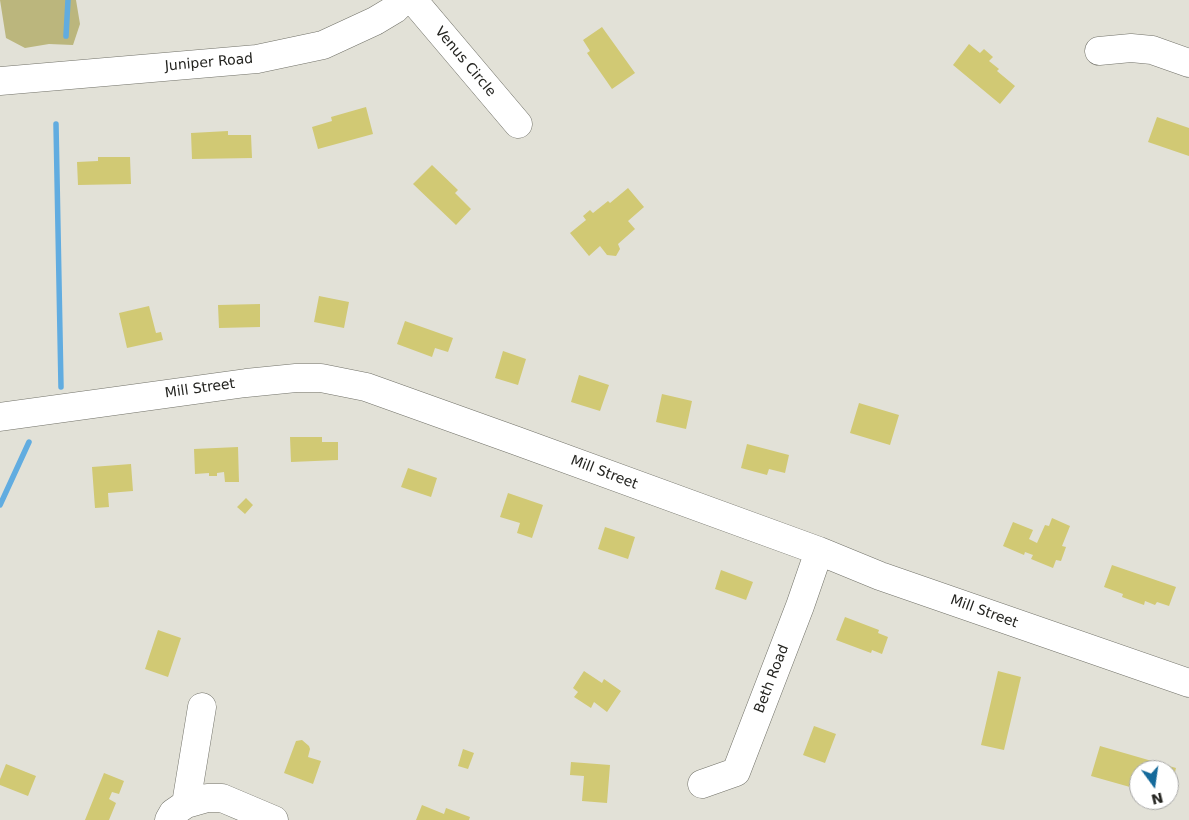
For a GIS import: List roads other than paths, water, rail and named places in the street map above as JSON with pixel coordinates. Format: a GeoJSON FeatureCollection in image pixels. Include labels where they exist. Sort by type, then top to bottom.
{"type":"FeatureCollection","features":[{"type":"Feature","properties":{"kind":"street","name":"Juniper Road"},"geometry":{"type":"LineString","coordinates":[[0,81],[257,59],[323,45],[375,21],[395,9],[404,0]]}},
{"type":"Feature","properties":{"kind":"street","name":"Venus Circle"},"geometry":{"type":"LineString","coordinates":[[413,0],[518,124]]}},
{"type":"Feature","properties":{"kind":"street"},"geometry":{"type":"LineString","coordinates":[[1099,51],[1131,48],[1152,50],[1189,63]]}},
{"type":"Feature","properties":{"kind":"street","name":"Mill Street"},"geometry":{"type":"LineString","coordinates":[[0,417],[246,383],[296,378],[321,378],[366,387],[819,551],[880,576],[1189,683]]}},
{"type":"Feature","properties":{"kind":"street","name":"Beth Road"},"geometry":{"type":"LineString","coordinates":[[702,784],[736,772],[800,606],[819,551]]}},
{"type":"Feature","properties":{"kind":"street"},"geometry":{"type":"LineString","coordinates":[[177,812],[202,707]]}},
{"type":"Feature","properties":{"kind":"street"},"geometry":{"type":"LineString","coordinates":[[177,812],[207,798],[222,798],[274,820]]}},
{"type":"Feature","properties":{"kind":"waterway"},"geometry":{"type":"LineString","coordinates":[[66,36],[68,0]]}},
{"type":"Feature","properties":{"kind":"waterway"},"geometry":{"type":"LineString","coordinates":[[56,124],[61,387]]}},
{"type":"Feature","properties":{"kind":"waterway"},"geometry":{"type":"LineString","coordinates":[[0,505],[29,442]]}}]}
